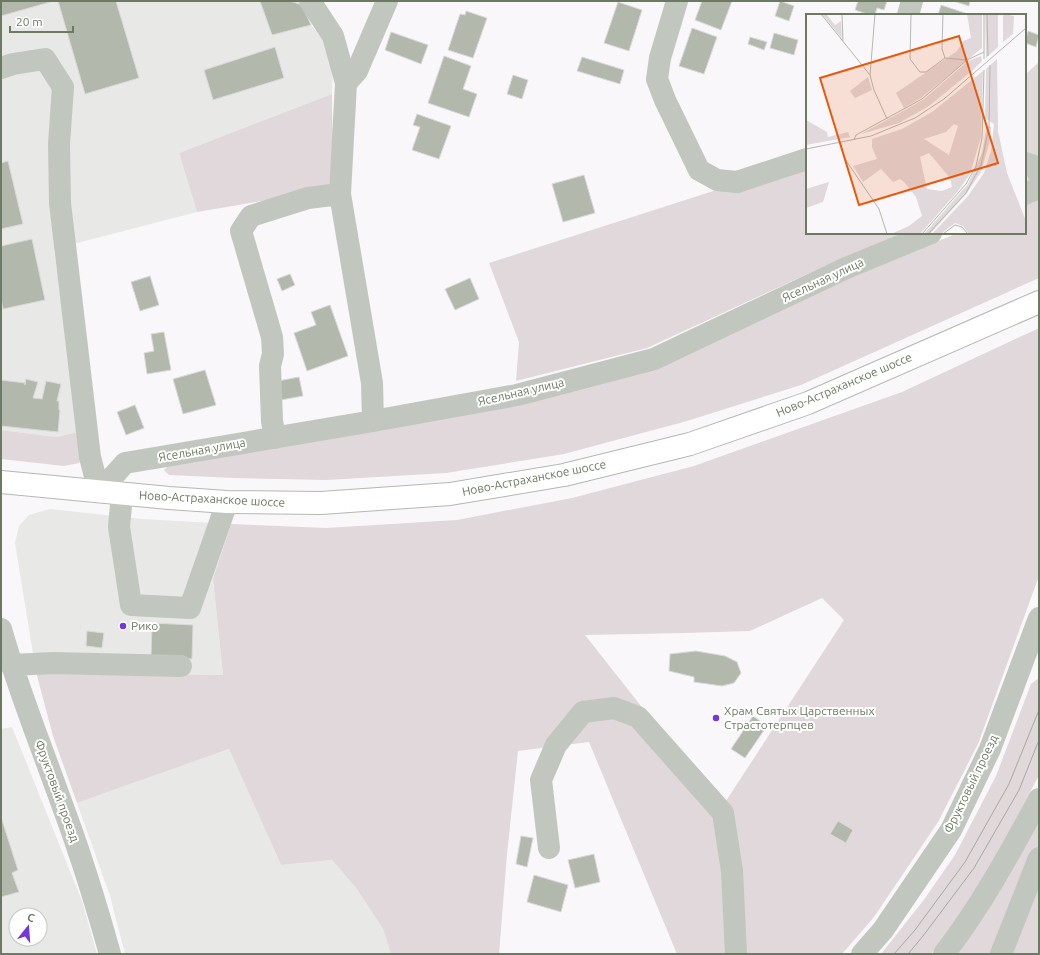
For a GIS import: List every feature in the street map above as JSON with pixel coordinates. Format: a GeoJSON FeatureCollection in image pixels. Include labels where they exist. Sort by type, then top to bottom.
{"type":"FeatureCollection","features":[{"type":"Feature","properties":{"kind":"main road","name":"Ново-Астраханское шоссе"},"geometry":{"type":"LineString","coordinates":[[1,482],[99,492],[227,502],[321,503],[450,494],[564,475],[690,444],[808,403],[1039,302]]}},
{"type":"Feature","properties":{"kind":"street"},"geometry":{"type":"LineString","coordinates":[[310,1],[333,36],[346,83],[340,194],[372,383],[374,421]]}},
{"type":"Feature","properties":{"kind":"street"},"geometry":{"type":"LineString","coordinates":[[346,83],[357,71],[387,1]]}},
{"type":"Feature","properties":{"kind":"street"},"geometry":{"type":"LineString","coordinates":[[677,1],[660,58],[657,79],[665,100],[699,170],[717,180],[737,182],[806,159]]}},
{"type":"Feature","properties":{"kind":"street"},"geometry":{"type":"LineString","coordinates":[[908,14],[912,1]]}},
{"type":"Feature","properties":{"kind":"street"},"geometry":{"type":"LineString","coordinates":[[1,68],[13,64],[45,60],[63,87],[59,144],[60,203],[90,457],[99,492]]}},
{"type":"Feature","properties":{"kind":"street"},"geometry":{"type":"LineString","coordinates":[[1026,163],[1034,166],[1039,174]]}},
{"type":"Feature","properties":{"kind":"street"},"geometry":{"type":"LineString","coordinates":[[1026,194],[1039,188]]}},
{"type":"Feature","properties":{"kind":"street"},"geometry":{"type":"LineString","coordinates":[[276,438],[272,421],[270,366],[273,354],[272,337],[241,231],[251,216],[308,198],[340,194]]}},
{"type":"Feature","properties":{"kind":"street","name":"Ясельная улица"},"geometry":{"type":"LineString","coordinates":[[99,492],[125,463],[517,395],[654,359],[846,268],[929,234]]}},
{"type":"Feature","properties":{"kind":"street"},"geometry":{"type":"LineString","coordinates":[[122,494],[119,527],[131,605],[190,608],[227,502]]}},
{"type":"Feature","properties":{"kind":"street","name":"Фруктовый проезд"},"geometry":{"type":"LineString","coordinates":[[862,954],[883,930],[951,830],[1033,654],[1039,618]]}},
{"type":"Feature","properties":{"kind":"street","name":"Фруктовый проезд"},"geometry":{"type":"LineString","coordinates":[[1,629],[11,665],[64,808],[96,902],[110,954]]}},
{"type":"Feature","properties":{"kind":"street"},"geometry":{"type":"LineString","coordinates":[[11,665],[53,663],[181,666]]}},
{"type":"Feature","properties":{"kind":"street"},"geometry":{"type":"LineString","coordinates":[[549,848],[541,780],[556,744],[583,712],[614,708],[638,717],[723,813],[732,871],[736,954]]}},
{"type":"Feature","properties":{"kind":"street"},"geometry":{"type":"LineString","coordinates":[[944,954],[968,921],[1009,855],[1039,799]]}},
{"type":"Feature","properties":{"kind":"street"},"geometry":{"type":"LineString","coordinates":[[1001,954],[1039,858]]}},
{"type":"Feature","properties":{"kind":"shaded area"},"geometry":{"type":"Polygon","coordinates":[[[1,1],[300,1],[311,25],[327,43],[333,64],[332,94],[179,153],[197,212],[54,249],[79,432],[56,437],[1,430],[1,1]]]}},
{"type":"Feature","properties":{"kind":"shaded area"},"geometry":{"type":"Polygon","coordinates":[[[1039,62],[1039,178],[1026,184],[1026,74],[1039,62]]]}},
{"type":"Feature","properties":{"kind":"shaded area"},"geometry":{"type":"Polygon","coordinates":[[[332,94],[333,189],[197,212],[179,153],[332,94]]]}},
{"type":"Feature","properties":{"kind":"shaded area"},"geometry":{"type":"Polygon","coordinates":[[[806,161],[806,234],[900,234],[842,258],[647,348],[516,381],[519,342],[489,263],[806,161]]]}},
{"type":"Feature","properties":{"kind":"shaded area"},"geometry":{"type":"Polygon","coordinates":[[[1039,199],[1039,278],[801,385],[687,421],[564,454],[446,473],[326,480],[169,475],[164,470],[171,463],[517,403],[851,277],[956,234],[1026,234],[1026,205],[1039,199]]]}},
{"type":"Feature","properties":{"kind":"shaded area"},"geometry":{"type":"Polygon","coordinates":[[[1039,328],[1039,576],[978,744],[938,822],[874,917],[842,954],[677,954],[589,742],[518,751],[507,854],[499,954],[391,954],[383,929],[357,889],[332,860],[281,865],[229,749],[77,803],[53,736],[36,672],[223,675],[213,579],[231,524],[326,528],[457,520],[572,498],[694,466],[902,392],[1039,328]],[[822,598],[750,631],[585,635],[716,801],[726,801],[844,620],[822,598]]]}},
{"type":"Feature","properties":{"kind":"shaded area"},"geometry":{"type":"Polygon","coordinates":[[[1,430],[56,437],[79,432],[84,454],[79,463],[64,466],[1,459],[1,430]]]}},
{"type":"Feature","properties":{"kind":"shaded area","name":"Рико"},"geometry":{"type":"Polygon","coordinates":[[[50,509],[142,519],[231,524],[213,579],[223,675],[36,672],[15,543],[19,526],[29,515],[50,509]]]}},
{"type":"Feature","properties":{"kind":"shaded area"},"geometry":{"type":"Polygon","coordinates":[[[1039,678],[1039,775],[1000,850],[957,923],[931,954],[881,954],[923,901],[955,855],[996,776],[1031,684],[1039,678]]]}},
{"type":"Feature","properties":{"kind":"shaded area"},"geometry":{"type":"Polygon","coordinates":[[[12,727],[82,901],[97,954],[1,954],[1,729],[12,727]]]}},
{"type":"Feature","properties":{"kind":"shaded area"},"geometry":{"type":"Polygon","coordinates":[[[229,749],[281,865],[332,860],[357,889],[383,929],[391,954],[125,954],[110,896],[77,803],[229,749]]]}},
{"type":"Feature","properties":{"kind":"shaded area"},"geometry":{"type":"Polygon","coordinates":[[[1039,821],[1039,954],[954,954],[999,889],[1020,856],[1039,821]]]}},
{"type":"Feature","properties":{"kind":"building"},"geometry":{"type":"Polygon","coordinates":[[[1,1],[54,1],[1,16],[1,1]]]}},
{"type":"Feature","properties":{"kind":"building"},"geometry":{"type":"Polygon","coordinates":[[[58,1],[116,1],[139,78],[85,94],[58,1]]]}},
{"type":"Feature","properties":{"kind":"building"},"geometry":{"type":"Polygon","coordinates":[[[260,1],[290,1],[302,5],[311,25],[272,35],[260,1]]]}},
{"type":"Feature","properties":{"kind":"building"},"geometry":{"type":"Polygon","coordinates":[[[702,1],[732,1],[721,30],[695,20],[702,1]]]}},
{"type":"Feature","properties":{"kind":"building"},"geometry":{"type":"Polygon","coordinates":[[[780,1],[794,6],[789,21],[775,16],[780,1]]]}},
{"type":"Feature","properties":{"kind":"building"},"geometry":{"type":"Polygon","coordinates":[[[858,1],[887,1],[884,10],[877,8],[875,14],[867,14],[855,10],[858,1]]]}},
{"type":"Feature","properties":{"kind":"building"},"geometry":{"type":"Polygon","coordinates":[[[953,1],[970,1],[969,6],[953,1]]]}},
{"type":"Feature","properties":{"kind":"building"},"geometry":{"type":"Polygon","coordinates":[[[618,2],[642,10],[629,51],[604,43],[618,2]]]}},
{"type":"Feature","properties":{"kind":"building"},"geometry":{"type":"Polygon","coordinates":[[[941,5],[968,14],[938,14],[941,5]]]}},
{"type":"Feature","properties":{"kind":"building"},"geometry":{"type":"Polygon","coordinates":[[[466,11],[487,18],[473,58],[448,50],[460,14],[465,15],[466,11]]]}},
{"type":"Feature","properties":{"kind":"building"},"geometry":{"type":"Polygon","coordinates":[[[692,28],[717,37],[704,74],[679,66],[692,28]]]}},
{"type":"Feature","properties":{"kind":"building"},"geometry":{"type":"Polygon","coordinates":[[[1028,31],[1039,35],[1036,47],[1026,43],[1028,31]]]}},
{"type":"Feature","properties":{"kind":"building"},"geometry":{"type":"Polygon","coordinates":[[[391,32],[428,45],[421,64],[385,50],[391,32]]]}},
{"type":"Feature","properties":{"kind":"building"},"geometry":{"type":"Polygon","coordinates":[[[774,33],[798,40],[794,55],[770,48],[774,33]]]}},
{"type":"Feature","properties":{"kind":"building"},"geometry":{"type":"Polygon","coordinates":[[[750,37],[767,42],[764,50],[748,44],[750,37]]]}},
{"type":"Feature","properties":{"kind":"building"},"geometry":{"type":"Polygon","coordinates":[[[275,47],[284,78],[213,100],[204,70],[275,47]]]}},
{"type":"Feature","properties":{"kind":"building"},"geometry":{"type":"Polygon","coordinates":[[[444,56],[471,66],[463,89],[477,94],[469,117],[428,103],[444,56]]]}},
{"type":"Feature","properties":{"kind":"building"},"geometry":{"type":"Polygon","coordinates":[[[582,57],[624,70],[620,84],[577,71],[582,57]]]}},
{"type":"Feature","properties":{"kind":"building"},"geometry":{"type":"Polygon","coordinates":[[[513,75],[528,80],[522,99],[507,94],[513,75]]]}},
{"type":"Feature","properties":{"kind":"building"},"geometry":{"type":"Polygon","coordinates":[[[417,114],[451,126],[439,159],[412,150],[420,127],[413,125],[417,114]]]}},
{"type":"Feature","properties":{"kind":"building"},"geometry":{"type":"Polygon","coordinates":[[[8,161],[23,224],[1,229],[1,163],[8,161]]]}},
{"type":"Feature","properties":{"kind":"building"},"geometry":{"type":"Polygon","coordinates":[[[584,175],[595,213],[563,222],[552,184],[584,175]]]}},
{"type":"Feature","properties":{"kind":"building"},"geometry":{"type":"Polygon","coordinates":[[[32,239],[45,300],[3,309],[1,298],[1,246],[32,239]]]}},
{"type":"Feature","properties":{"kind":"building"},"geometry":{"type":"Polygon","coordinates":[[[290,274],[295,285],[282,291],[277,279],[290,274]]]}},
{"type":"Feature","properties":{"kind":"building"},"geometry":{"type":"Polygon","coordinates":[[[150,276],[159,305],[140,311],[131,282],[150,276]]]}},
{"type":"Feature","properties":{"kind":"building"},"geometry":{"type":"Polygon","coordinates":[[[470,278],[479,299],[455,310],[445,289],[470,278]]]}},
{"type":"Feature","properties":{"kind":"building"},"geometry":{"type":"Polygon","coordinates":[[[330,305],[348,356],[307,371],[294,333],[316,325],[311,312],[330,305]]]}},
{"type":"Feature","properties":{"kind":"building"},"geometry":{"type":"Polygon","coordinates":[[[164,332],[171,370],[147,374],[144,353],[154,351],[151,334],[164,332]]]}},
{"type":"Feature","properties":{"kind":"building"},"geometry":{"type":"Polygon","coordinates":[[[205,370],[216,405],[183,414],[173,379],[205,370]]]}},
{"type":"Feature","properties":{"kind":"building"},"geometry":{"type":"Polygon","coordinates":[[[299,377],[303,396],[281,400],[278,381],[299,377]]]}},
{"type":"Feature","properties":{"kind":"building"},"geometry":{"type":"Polygon","coordinates":[[[26,379],[38,382],[33,398],[42,399],[46,381],[61,384],[57,401],[59,401],[60,410],[58,432],[1,426],[1,380],[25,383],[25,385],[26,379]]]}},
{"type":"Feature","properties":{"kind":"building"},"geometry":{"type":"Polygon","coordinates":[[[135,405],[144,428],[126,435],[117,412],[135,405]]]}},
{"type":"Feature","properties":{"kind":"building"},"geometry":{"type":"Polygon","coordinates":[[[152,623],[193,625],[192,659],[151,657],[152,623]]]}},
{"type":"Feature","properties":{"kind":"building"},"geometry":{"type":"Polygon","coordinates":[[[87,631],[104,633],[102,648],[86,646],[87,631]]]}},
{"type":"Feature","properties":{"kind":"building"},"geometry":{"type":"Polygon","coordinates":[[[696,651],[725,656],[737,662],[741,673],[734,683],[722,686],[694,682],[694,677],[669,671],[670,654],[696,651]]]}},
{"type":"Feature","properties":{"kind":"building"},"geometry":{"type":"Polygon","coordinates":[[[753,716],[767,726],[745,758],[731,749],[753,716]]]}},
{"type":"Feature","properties":{"kind":"building"},"geometry":{"type":"Polygon","coordinates":[[[1,817],[18,870],[12,873],[19,892],[1,897],[1,817]]]}},
{"type":"Feature","properties":{"kind":"building"},"geometry":{"type":"Polygon","coordinates":[[[838,821],[853,830],[846,843],[830,834],[838,821]]]}},
{"type":"Feature","properties":{"kind":"building"},"geometry":{"type":"Polygon","coordinates":[[[521,836],[533,838],[527,867],[516,864],[521,836]]]}},
{"type":"Feature","properties":{"kind":"building"},"geometry":{"type":"Polygon","coordinates":[[[594,854],[600,882],[575,888],[568,860],[594,854]]]}},
{"type":"Feature","properties":{"kind":"building"},"geometry":{"type":"Polygon","coordinates":[[[534,875],[568,885],[561,912],[527,902],[534,875]]]}},
{"type":"Feature","properties":{"kind":"tram line"},"geometry":{"type":"LineString","coordinates":[[894,954],[915,930],[965,862],[1009,784],[1039,710]]}},
{"type":"Feature","properties":{"kind":"tram line"},"geometry":{"type":"LineString","coordinates":[[908,954],[974,868],[1019,790],[1039,740]]}},
{"type":"Feature","properties":{"kind":"place","name":"Рико"},"geometry":{"type":"Point","coordinates":[123,626]}},
{"type":"Feature","properties":{"kind":"place","name":"Храм Святых Царственных Страстотерпцев"},"geometry":{"type":"Point","coordinates":[716,718]}}]}
